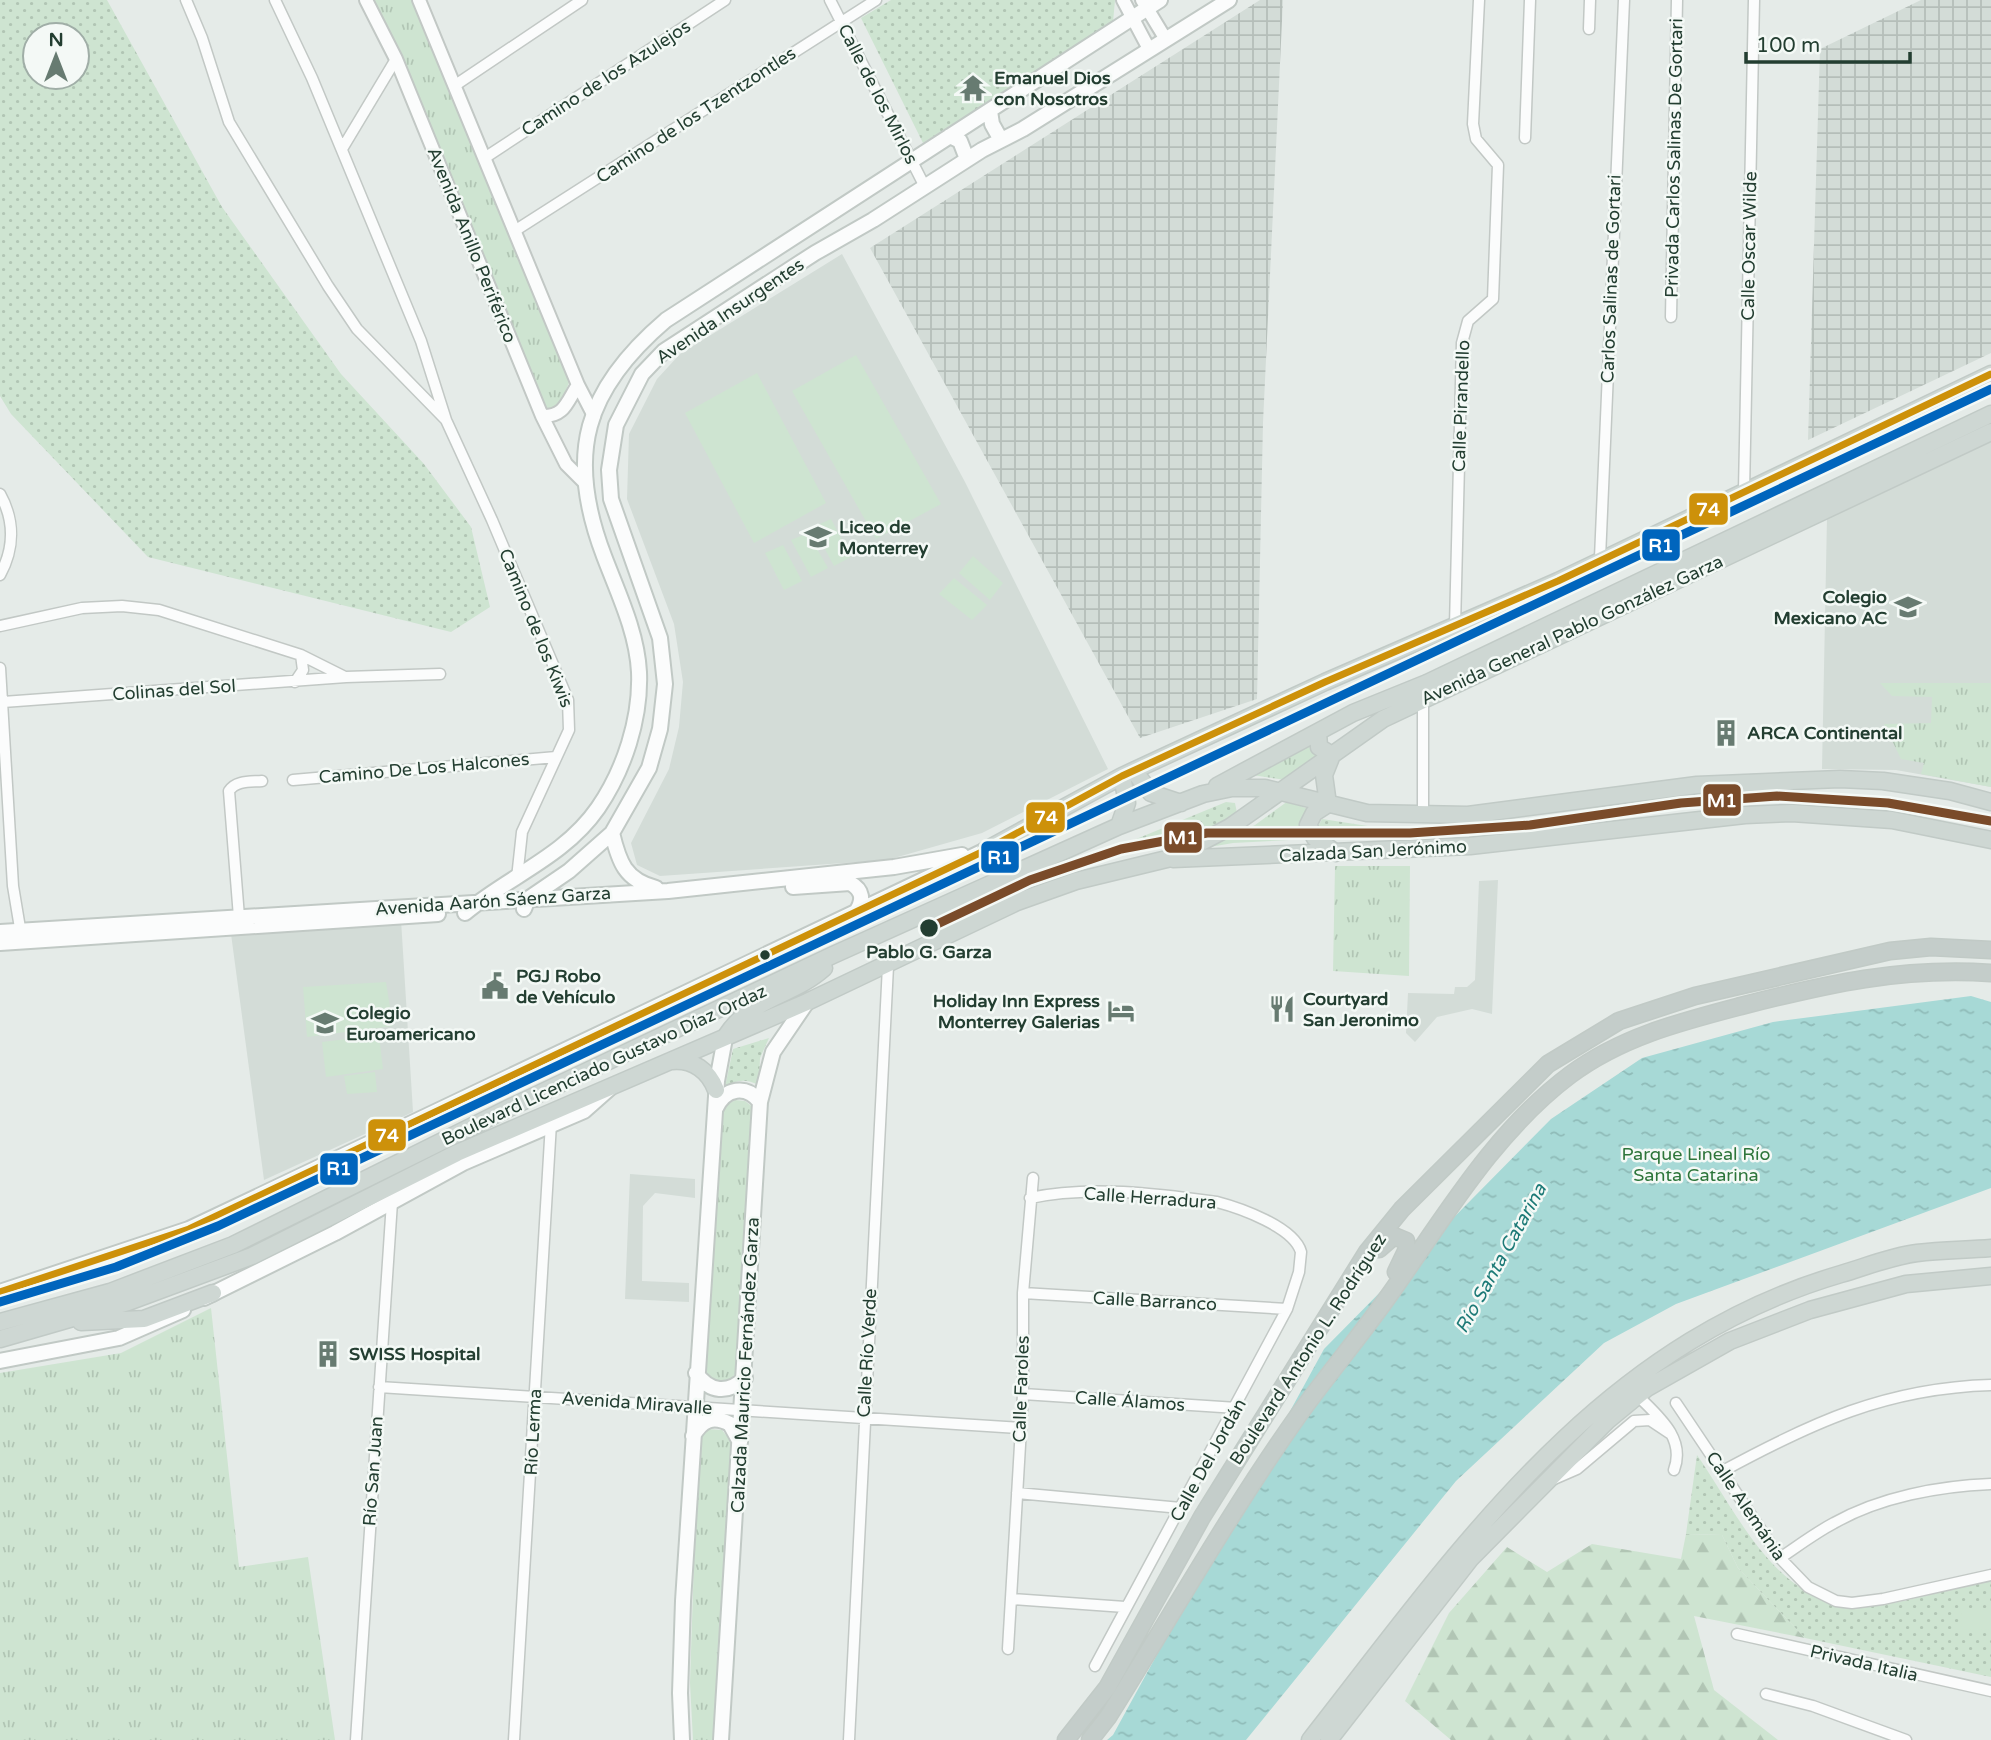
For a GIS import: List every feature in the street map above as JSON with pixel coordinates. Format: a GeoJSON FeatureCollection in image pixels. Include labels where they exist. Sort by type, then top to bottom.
{"type":"FeatureCollection","features":[{"type":"Feature","properties":{"kind":"highway","name":"Boulevard Antonio L. Rodríguez"},"geometry":{"type":"LineString","coordinates":[[1066,1740],[1107,1688],[1202,1517],[1350,1279],[1402,1209],[1548,1064],[1619,1021],[1695,996],[1877,954],[1931,947],[1991,950]]}},
{"type":"Feature","properties":{"kind":"highway","name":"Boulevard Antonio L. Rodríguez"},"geometry":{"type":"LineString","coordinates":[[1090,1740],[1108,1717],[1223,1530],[1300,1414],[1375,1315],[1502,1137],[1570,1074],[1608,1049],[1658,1028],[1837,982],[1896,972],[1991,973]]}},
{"type":"Feature","properties":{"kind":"highway"},"geometry":{"type":"LineString","coordinates":[[1350,1279],[1390,1238],[1399,1236],[1406,1241],[1405,1253],[1375,1315]]}},
{"type":"Feature","properties":{"kind":"main road","name":"Avenida Insurgentes"},"geometry":{"type":"LineString","coordinates":[[526,904],[578,864],[612,833],[649,768],[660,729],[666,684],[654,613],[611,499],[609,470],[616,425],[625,402],[642,374],[664,351],[815,253],[1229,0]]}},
{"type":"Feature","properties":{"kind":"main road","name":"Avenida Insurgentes"},"geometry":{"type":"LineString","coordinates":[[465,913],[558,850],[596,811],[621,764],[636,711],[639,672],[632,632],[591,520],[585,449],[602,391],[623,360],[666,320],[990,111],[1150,3]]}},
{"type":"Feature","properties":{"kind":"main road"},"geometry":{"type":"LineString","coordinates":[[990,111],[992,124],[1001,140]]}},
{"type":"Feature","properties":{"kind":"main road"},"geometry":{"type":"LineString","coordinates":[[950,136],[960,141],[967,159]]}},
{"type":"Feature","properties":{"kind":"main road"},"geometry":{"type":"LineString","coordinates":[[0,1292],[189,1229],[984,852],[1128,773],[1325,682],[1558,580],[1991,374]]}},
{"type":"Feature","properties":{"kind":"main road","name":"Avenida General Pablo González Garza"},"geometry":{"type":"LineString","coordinates":[[1203,794],[1318,732],[1991,414]]}},
{"type":"Feature","properties":{"kind":"main road","name":"Avenida General Pablo González Garza"},"geometry":{"type":"LineString","coordinates":[[1171,858],[1240,821],[1383,719],[1991,432]]}},
{"type":"Feature","properties":{"kind":"main road"},"geometry":{"type":"LineString","coordinates":[[1318,732],[1319,747],[1332,755],[1324,775],[1328,804],[1314,813],[1308,825],[1309,832],[1336,853]]}},
{"type":"Feature","properties":{"kind":"main road"},"geometry":{"type":"LineString","coordinates":[[1128,773],[1151,793],[1181,803]]}},
{"type":"Feature","properties":{"kind":"main road"},"geometry":{"type":"LineString","coordinates":[[1119,826],[1127,803],[1128,773]]}},
{"type":"Feature","properties":{"kind":"main road","name":"Calzada San Jerónimo"},"geometry":{"type":"LineString","coordinates":[[1203,794],[1232,788],[1282,792],[1367,813],[1468,815],[1697,785],[1840,779],[1883,781],[1991,802]]}},
{"type":"Feature","properties":{"kind":"main road"},"geometry":{"type":"LineString","coordinates":[[1232,788],[1243,803],[1240,821]]}},
{"type":"Feature","properties":{"kind":"main road","name":"Boulevard Licenciado Gustavo Díaz Ordaz"},"geometry":{"type":"LineString","coordinates":[[0,1322],[110,1292],[233,1245],[511,1107],[833,955],[1119,826],[1203,794]]}},
{"type":"Feature","properties":{"kind":"main road","name":"Calzada San Jerónimo"},"geometry":{"type":"LineString","coordinates":[[1171,858],[1470,846],[1745,815],[1792,813],[1892,820],[1991,840]]}},
{"type":"Feature","properties":{"kind":"main road"},"geometry":{"type":"LineString","coordinates":[[612,833],[625,872],[645,885],[668,891]]}},
{"type":"Feature","properties":{"kind":"main road","name":"Avenida Aarón Sáenz Garza"},"geometry":{"type":"LineString","coordinates":[[0,932],[21,936],[465,913],[526,904],[883,868],[984,852]]}},
{"type":"Feature","properties":{"kind":"main road","name":"Boulevard Licenciado Gustavo Díaz Ordaz"},"geometry":{"type":"LineString","coordinates":[[0,1339],[65,1322],[193,1280],[252,1256],[457,1153],[888,966],[1048,889],[1113,870],[1171,858]]}},
{"type":"Feature","properties":{"kind":"main road","name":"Avenida Aarón Sáenz Garza"},"geometry":{"type":"LineString","coordinates":[[0,943],[21,936],[239,917],[478,902],[526,904],[843,883],[850,883],[860,892],[862,899],[856,912]]}},
{"type":"Feature","properties":{"kind":"main road"},"geometry":{"type":"LineString","coordinates":[[682,1740],[680,1693],[696,1373],[716,1090],[725,1038],[741,1016],[816,975],[833,955]]}},
{"type":"Feature","properties":{"kind":"main road","name":"Calzada Mauricio Fernández Garza"},"geometry":{"type":"LineString","coordinates":[[721,1740],[760,1102],[773,1052],[807,1002]]}},
{"type":"Feature","properties":{"kind":"main road"},"geometry":{"type":"LineString","coordinates":[[663,1064],[677,1061],[698,1066],[709,1076],[716,1090]]}},
{"type":"Feature","properties":{"kind":"main road","name":"Boulevard Licenciado Gustavo Díaz Ordaz"},"geometry":{"type":"LineString","coordinates":[[0,1361],[119,1338],[160,1322],[463,1163],[584,1111],[610,1088]]}},
{"type":"Feature","properties":{"kind":"main road"},"geometry":{"type":"LineString","coordinates":[[716,1108],[726,1094],[736,1090],[748,1091],[760,1102]]}},
{"type":"Feature","properties":{"kind":"main road"},"geometry":{"type":"LineString","coordinates":[[1310,1740],[1452,1557],[1571,1431],[1646,1368],[1686,1341],[1794,1289],[1915,1253],[1991,1248]]}},
{"type":"Feature","properties":{"kind":"main road"},"geometry":{"type":"LineString","coordinates":[[1329,1740],[1471,1558],[1607,1421],[1637,1395],[1713,1349],[1810,1310],[1906,1284],[1991,1276]]}},
{"type":"Feature","properties":{"kind":"main road"},"geometry":{"type":"LineString","coordinates":[[65,1322],[144,1319],[213,1293]]}},
{"type":"Feature","properties":{"kind":"main road"},"geometry":{"type":"LineString","coordinates":[[696,1373],[703,1383],[713,1389],[725,1390],[736,1386],[745,1378]]}},
{"type":"Feature","properties":{"kind":"main road"},"geometry":{"type":"LineString","coordinates":[[692,1439],[703,1423],[715,1418],[730,1424],[740,1443]]}},
{"type":"Feature","properties":{"kind":"street","name":"Camino de los Kiwis"},"geometry":{"type":"LineString","coordinates":[[186,0],[229,122],[334,296],[373,348],[446,420]]}},
{"type":"Feature","properties":{"kind":"street","name":"Camino de los Kiwis"},"geometry":{"type":"LineString","coordinates":[[275,0],[342,149],[421,341],[446,420],[492,520],[568,700],[569,730],[522,832],[517,878]]}},
{"type":"Feature","properties":{"kind":"street","name":"Avenida Anillo Periférico"},"geometry":{"type":"LineString","coordinates":[[366,0],[396,59],[542,416],[566,464],[586,484]]}},
{"type":"Feature","properties":{"kind":"street"},"geometry":{"type":"LineString","coordinates":[[457,84],[582,0]]}},
{"type":"Feature","properties":{"kind":"street","name":"Camino de los Azulejos"},"geometry":{"type":"LineString","coordinates":[[486,157],[725,0]]}},
{"type":"Feature","properties":{"kind":"street","name":"Calle de los Mirlos"},"geometry":{"type":"LineString","coordinates":[[830,0],[925,187]]}},
{"type":"Feature","properties":{"kind":"street","name":"Camino de los Tzentzontles"},"geometry":{"type":"LineString","coordinates":[[516,230],[876,0]]}},
{"type":"Feature","properties":{"kind":"street"},"geometry":{"type":"LineString","coordinates":[[1123,0],[1149,49]]}},
{"type":"Feature","properties":{"kind":"street","name":"Calle Pirandello"},"geometry":{"type":"LineString","coordinates":[[1455,626],[1461,343],[1468,321],[1493,299],[1499,198],[1499,165],[1476,139],[1473,124],[1479,0]]}},
{"type":"Feature","properties":{"kind":"street"},"geometry":{"type":"LineString","coordinates":[[1525,138],[1530,0]]}},
{"type":"Feature","properties":{"kind":"street"},"geometry":{"type":"LineString","coordinates":[[1589,29],[1590,0]]}},
{"type":"Feature","properties":{"kind":"street","name":"Carlos Salinas de Gortari"},"geometry":{"type":"LineString","coordinates":[[1600,558],[1624,0]]}},
{"type":"Feature","properties":{"kind":"street","name":"Privada Carlos Salinas De Gortari"},"geometry":{"type":"LineString","coordinates":[[1671,317],[1677,0]]}},
{"type":"Feature","properties":{"kind":"street","name":"Calle Oscar Wilde"},"geometry":{"type":"LineString","coordinates":[[1744,491],[1754,0]]}},
{"type":"Feature","properties":{"kind":"street"},"geometry":{"type":"LineString","coordinates":[[424,2],[578,385],[594,416]]}},
{"type":"Feature","properties":{"kind":"street"},"geometry":{"type":"LineString","coordinates":[[1150,3],[1165,38]]}},
{"type":"Feature","properties":{"kind":"street"},"geometry":{"type":"LineString","coordinates":[[342,149],[396,59]]}},
{"type":"Feature","properties":{"kind":"street"},"geometry":{"type":"LineString","coordinates":[[542,416],[555,415],[564,410],[578,385]]}},
{"type":"Feature","properties":{"kind":"street"},"geometry":{"type":"LineString","coordinates":[[0,494],[10,516],[0,575]]}},
{"type":"Feature","properties":{"kind":"street"},"geometry":{"type":"LineString","coordinates":[[0,626],[82,608],[136,606],[159,610],[301,655],[346,677]]}},
{"type":"Feature","properties":{"kind":"street"},"geometry":{"type":"LineString","coordinates":[[296,682],[303,670],[301,655]]}},
{"type":"Feature","properties":{"kind":"street"},"geometry":{"type":"LineString","coordinates":[[0,668],[13,886],[21,936]]}},
{"type":"Feature","properties":{"kind":"street","name":"Colinas del Sol"},"geometry":{"type":"LineString","coordinates":[[3,702],[346,677],[440,674]]}},
{"type":"Feature","properties":{"kind":"street"},"geometry":{"type":"LineString","coordinates":[[1423,700],[1423,815]]}},
{"type":"Feature","properties":{"kind":"street","name":"Camino De Los Halcones"},"geometry":{"type":"LineString","coordinates":[[292,780],[556,757]]}},
{"type":"Feature","properties":{"kind":"street"},"geometry":{"type":"LineString","coordinates":[[239,917],[229,791],[232,786],[242,782],[262,781]]}},
{"type":"Feature","properties":{"kind":"street","name":"Calle Río Verde"},"geometry":{"type":"LineString","coordinates":[[849,1740],[863,1418],[888,966]]}},
{"type":"Feature","properties":{"kind":"street","name":"Río Lerma"},"geometry":{"type":"LineString","coordinates":[[514,1740],[551,1123]]}},
{"type":"Feature","properties":{"kind":"street","name":"Calle Faroles"},"geometry":{"type":"LineString","coordinates":[[1008,1649],[1023,1394],[1023,1293],[1032,1178]]}},
{"type":"Feature","properties":{"kind":"street","name":"Calle Herradura"},"geometry":{"type":"LineString","coordinates":[[1030,1198],[1063,1193],[1109,1192],[1217,1202],[1267,1221],[1288,1234],[1299,1246]]}},
{"type":"Feature","properties":{"kind":"street","name":"Río San Juan"},"geometry":{"type":"LineString","coordinates":[[356,1740],[392,1202]]}},
{"type":"Feature","properties":{"kind":"street","name":"Calle Del Jordán"},"geometry":{"type":"LineString","coordinates":[[1095,1666],[1125,1607],[1237,1408],[1287,1309],[1299,1272],[1299,1246]]}},
{"type":"Feature","properties":{"kind":"street","name":"Calle Barranco"},"geometry":{"type":"LineString","coordinates":[[1023,1293],[1287,1309]]}},
{"type":"Feature","properties":{"kind":"street"},"geometry":{"type":"LineString","coordinates":[[1721,1472],[1835,1414],[1934,1388],[1991,1385]]}},
{"type":"Feature","properties":{"kind":"street","name":"Avenida Miravalle"},"geometry":{"type":"LineString","coordinates":[[379,1387],[1020,1428]]}},
{"type":"Feature","properties":{"kind":"street","name":"Calle Álamos"},"geometry":{"type":"LineString","coordinates":[[1023,1394],[1237,1408]]}},
{"type":"Feature","properties":{"kind":"street"},"geometry":{"type":"LineString","coordinates":[[1637,1395],[1661,1419],[1671,1434],[1678,1450],[1674,1470]]}},
{"type":"Feature","properties":{"kind":"street","name":"Calle Alemánia"},"geometry":{"type":"LineString","coordinates":[[1676,1403],[1780,1558],[1808,1587],[1836,1601],[1852,1603],[1991,1575]]}},
{"type":"Feature","properties":{"kind":"street"},"geometry":{"type":"LineString","coordinates":[[1547,1481],[1577,1469],[1634,1421],[1650,1420],[1671,1434]]}},
{"type":"Feature","properties":{"kind":"street"},"geometry":{"type":"LineString","coordinates":[[1780,1558],[1836,1522],[1882,1504],[1929,1491],[1991,1484]]}},
{"type":"Feature","properties":{"kind":"street"},"geometry":{"type":"LineString","coordinates":[[1017,1493],[1181,1508]]}},
{"type":"Feature","properties":{"kind":"street"},"geometry":{"type":"LineString","coordinates":[[1011,1599],[1125,1607]]}},
{"type":"Feature","properties":{"kind":"street","name":"Privada Italia"},"geometry":{"type":"LineString","coordinates":[[1737,1634],[1991,1691]]}},
{"type":"Feature","properties":{"kind":"street"},"geometry":{"type":"LineString","coordinates":[[1766,1693],[1813,1706],[1906,1740]]}},
{"type":"Feature","properties":{"kind":"shaded area"},"geometry":{"type":"Polygon","coordinates":[[[1260,0],[1283,0],[1263,423],[1257,699],[1140,738],[870,248],[1260,0]]]}},
{"type":"Feature","properties":{"kind":"shaded area"},"geometry":{"type":"Polygon","coordinates":[[[1921,0],[1991,0],[1991,353],[1808,440],[1820,49],[1921,0]]]}},
{"type":"Feature","properties":{"kind":"shaded area","name":"Liceo de Monterrey"},"geometry":{"type":"Polygon","coordinates":[[[842,254],[965,482],[1108,769],[982,833],[887,860],[660,876],[637,865],[631,843],[669,769],[679,727],[683,682],[674,624],[627,499],[629,434],[657,379],[680,354],[842,254]]]}},
{"type":"Feature","properties":{"kind":"shaded area","name":"Colegio Mexicano AC"},"geometry":{"type":"Polygon","coordinates":[[[1991,440],[1991,787],[1896,770],[1822,769],[1827,517],[1991,440]]]}},
{"type":"Feature","properties":{"kind":"shaded area"},"geometry":{"type":"Polygon","coordinates":[[[1498,880],[1492,1014],[1472,1009],[1437,1017],[1415,1042],[1406,1033],[1408,993],[1454,994],[1455,987],[1467,987],[1475,980],[1479,881],[1498,880]]]}},
{"type":"Feature","properties":{"kind":"shaded area","name":"Colegio Euroamericano"},"geometry":{"type":"Polygon","coordinates":[[[401,920],[413,1112],[264,1180],[231,934],[401,920]]]}},
{"type":"Feature","properties":{"kind":"shaded area"},"geometry":{"type":"Polygon","coordinates":[[[630,1174],[695,1179],[695,1198],[655,1193],[643,1206],[642,1281],[689,1283],[689,1302],[625,1299],[630,1174]]]}},
{"type":"Feature","properties":{"kind":"green space"},"geometry":{"type":"Polygon","coordinates":[[[0,0],[107,0],[222,207],[341,374],[424,464],[471,527],[490,607],[451,632],[148,557],[11,414],[0,396],[0,0]]]}},
{"type":"Feature","properties":{"kind":"green space"},"geometry":{"type":"Polygon","coordinates":[[[371,0],[412,0],[430,37],[570,380],[558,410],[545,411],[408,72],[371,0]]]}},
{"type":"Feature","properties":{"kind":"green space"},"geometry":{"type":"Polygon","coordinates":[[[891,0],[1115,0],[1113,22],[923,143],[861,18],[891,0]]]}},
{"type":"Feature","properties":{"kind":"green space"},"geometry":{"type":"Polygon","coordinates":[[[856,355],[941,504],[876,539],[792,391],[856,355]]]}},
{"type":"Feature","properties":{"kind":"green space"},"geometry":{"type":"Polygon","coordinates":[[[757,373],[826,503],[754,543],[685,413],[757,373]]]}},
{"type":"Feature","properties":{"kind":"green space"},"geometry":{"type":"Polygon","coordinates":[[[831,519],[851,557],[834,566],[813,527],[831,519]]]}},
{"type":"Feature","properties":{"kind":"green space"},"geometry":{"type":"Polygon","coordinates":[[[808,533],[828,568],[811,577],[791,540],[808,533]]]}},
{"type":"Feature","properties":{"kind":"green space"},"geometry":{"type":"Polygon","coordinates":[[[783,545],[802,581],[784,590],[765,553],[783,545]]]}},
{"type":"Feature","properties":{"kind":"green space"},"geometry":{"type":"Polygon","coordinates":[[[973,556],[1003,583],[990,600],[959,573],[973,556]]]}},
{"type":"Feature","properties":{"kind":"green space"},"geometry":{"type":"Polygon","coordinates":[[[954,578],[987,605],[972,620],[939,594],[954,578]]]}},
{"type":"Feature","properties":{"kind":"green space"},"geometry":{"type":"Polygon","coordinates":[[[1880,683],[1991,683],[1991,787],[1921,774],[1924,763],[1901,759],[1884,724],[1931,723],[1932,697],[1892,696],[1880,683]]]}},
{"type":"Feature","properties":{"kind":"green space"},"geometry":{"type":"Polygon","coordinates":[[[1309,744],[1310,749],[1321,755],[1286,780],[1252,775],[1309,744]]]}},
{"type":"Feature","properties":{"kind":"green space"},"geometry":{"type":"Polygon","coordinates":[[[1288,801],[1308,809],[1301,824],[1308,839],[1233,843],[1204,848],[1255,825],[1288,801]]]}},
{"type":"Feature","properties":{"kind":"green space"},"geometry":{"type":"Polygon","coordinates":[[[1226,802],[1235,803],[1237,813],[1218,826],[1078,863],[1226,802]]]}},
{"type":"Feature","properties":{"kind":"green space"},"geometry":{"type":"Polygon","coordinates":[[[1322,819],[1394,830],[1354,836],[1333,835],[1317,828],[1322,819]]]}},
{"type":"Feature","properties":{"kind":"green space"},"geometry":{"type":"Polygon","coordinates":[[[1335,866],[1410,866],[1409,976],[1333,971],[1335,866]]]}},
{"type":"Feature","properties":{"kind":"green space"},"geometry":{"type":"Polygon","coordinates":[[[386,982],[393,1026],[307,1037],[303,987],[386,982]]]}},
{"type":"Feature","properties":{"kind":"green space"},"geometry":{"type":"Polygon","coordinates":[[[379,1035],[383,1069],[326,1077],[322,1042],[379,1035]]]}},
{"type":"Feature","properties":{"kind":"green space"},"geometry":{"type":"Polygon","coordinates":[[[769,1038],[760,1058],[759,1085],[742,1081],[725,1087],[733,1049],[769,1038]]]}},
{"type":"Feature","properties":{"kind":"green space"},"geometry":{"type":"Polygon","coordinates":[[[375,1072],[377,1092],[347,1094],[344,1076],[375,1072]]]}},
{"type":"Feature","properties":{"kind":"green space"},"geometry":{"type":"Polygon","coordinates":[[[735,1100],[745,1101],[754,1108],[736,1373],[724,1386],[705,1377],[705,1364],[720,1109],[735,1100]]]}},
{"type":"Feature","properties":{"kind":"green space"},"geometry":{"type":"Polygon","coordinates":[[[211,1308],[239,1567],[308,1557],[335,1740],[0,1740],[0,1373],[121,1353],[211,1308]]]}},
{"type":"Feature","properties":{"kind":"green space"},"geometry":{"type":"Polygon","coordinates":[[[707,1429],[722,1430],[733,1444],[713,1740],[693,1740],[690,1683],[698,1438],[707,1429]]]}},
{"type":"Feature","properties":{"kind":"green space"},"geometry":{"type":"Polygon","coordinates":[[[1697,1455],[1746,1531],[1765,1555],[1786,1576],[1809,1593],[1836,1603],[1880,1605],[1991,1579],[1991,1677],[1805,1638],[1738,1568],[1722,1535],[1686,1534],[1697,1455]]]}},
{"type":"Feature","properties":{"kind":"green space"},"geometry":{"type":"Polygon","coordinates":[[[1686,1534],[1722,1535],[1738,1568],[1805,1638],[1694,1616],[1714,1690],[1778,1740],[1451,1740],[1405,1701],[1449,1613],[1507,1547],[1547,1572],[1592,1544],[1681,1559],[1686,1534]]]}},
{"type":"Feature","properties":{"kind":"green space"},"geometry":{"type":"Polygon","coordinates":[[[1962,1609],[1991,1610],[1991,1630],[1961,1629],[1962,1609]]]}},
{"type":"Feature","properties":{"kind":"water","name":"Río Santa Catarina"},"geometry":{"type":"Polygon","coordinates":[[[1971,996],[1991,1002],[1991,1188],[1676,1304],[1604,1343],[1456,1481],[1246,1740],[1107,1740],[1113,1735],[1324,1349],[1551,1119],[1642,1058],[1773,1022],[1971,996]]]}},
{"type":"Feature","properties":{"kind":"transit line","name":"74"},"geometry":{"type":"LineString","coordinates":[[0,1292],[189,1229],[984,851],[1122,776],[1325,682],[1558,581],[1991,374]]}},
{"type":"Feature","properties":{"kind":"transit line","name":"R1"},"geometry":{"type":"LineString","coordinates":[[0,1302],[116,1267],[218,1226],[1991,389]]}},
{"type":"Feature","properties":{"kind":"transit line","name":"M1"},"geometry":{"type":"LineString","coordinates":[[929,928],[1030,880],[1121,849],[1207,833],[1410,833],[1530,825],[1681,803],[1777,796],[1888,803],[1991,821]]}},
{"type":"Feature","properties":{"kind":"place","name":"Emanuel Dios con Nosotros"},"geometry":{"type":"Point","coordinates":[973,88]}},
{"type":"Feature","properties":{"kind":"place","name":"Liceo de Monterrey"},"geometry":{"type":"Point","coordinates":[818,537]}},
{"type":"Feature","properties":{"kind":"place","name":"Colegio Mexicano AC"},"geometry":{"type":"Point","coordinates":[1908,607]}},
{"type":"Feature","properties":{"kind":"place","name":"ARCA Continental"},"geometry":{"type":"Point","coordinates":[1726,733]}},
{"type":"Feature","properties":{"kind":"place","name":"Pablo G. Garza"},"geometry":{"type":"Point","coordinates":[929,928]}},
{"type":"Feature","properties":{"kind":"place","name":"PGJ Robo de Vehículo"},"geometry":{"type":"Point","coordinates":[495,986]}},
{"type":"Feature","properties":{"kind":"place","name":"Courtyard San Jeronimo"},"geometry":{"type":"Point","coordinates":[1282,1009]}},
{"type":"Feature","properties":{"kind":"place","name":"Holiday Inn Express Monterrey Galerias"},"geometry":{"type":"Point","coordinates":[1121,1011]}},
{"type":"Feature","properties":{"kind":"place","name":"Colegio Euroamericano"},"geometry":{"type":"Point","coordinates":[325,1023]}},
{"type":"Feature","properties":{"kind":"place","name":"SWISS Hospital"},"geometry":{"type":"Point","coordinates":[328,1354]}},
{"type":"Feature","properties":{"kind":"park label","name":"Parque Lineal Río Santa Catarina"},"geometry":{"type":"Point","coordinates":[1696,1164]}}]}
